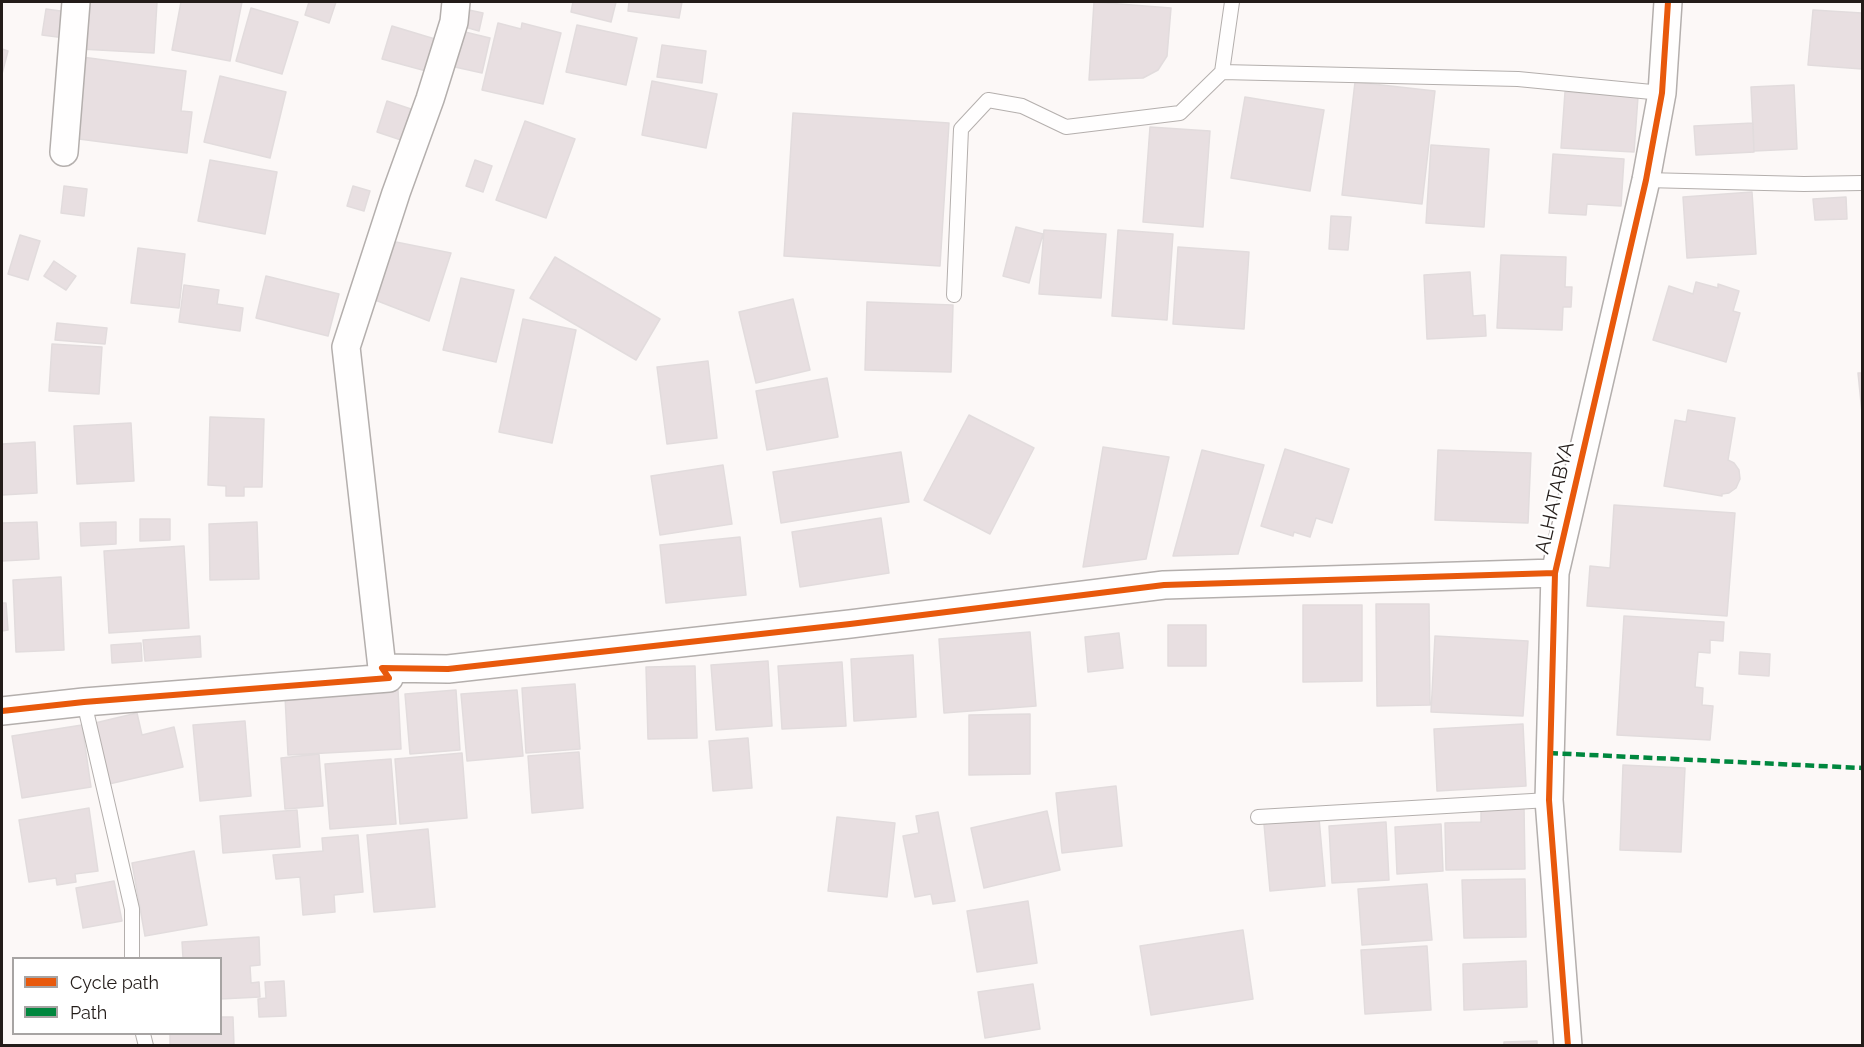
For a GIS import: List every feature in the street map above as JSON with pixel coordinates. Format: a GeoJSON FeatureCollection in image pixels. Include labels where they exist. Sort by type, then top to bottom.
{"type":"FeatureCollection","features":[{"type":"Feature","properties":{"kind":"street"},"geometry":{"type":"LineString","coordinates":[[64,152],[76,2]]}},
{"type":"Feature","properties":{"kind":"street"},"geometry":{"type":"LineString","coordinates":[[2,711],[84,702],[389,678],[382,669],[346,347],[430,99],[454,22],[456,2]]}},
{"type":"Feature","properties":{"kind":"street","name":"ALHATABYA"},"geometry":{"type":"LineString","coordinates":[[1568,1046],[1549,800],[1555,573],[1646,180],[1662,93],[1668,2]]}},
{"type":"Feature","properties":{"kind":"street"},"geometry":{"type":"LineString","coordinates":[[382,669],[460,668],[850,624],[1164,585],[1555,573]]}},
{"type":"Feature","properties":{"kind":"lane"},"geometry":{"type":"LineString","coordinates":[[954,295],[961,129],[988,100],[1022,106],[1066,127],[1180,112],[1222,72],[1233,2]]}},
{"type":"Feature","properties":{"kind":"lane"},"geometry":{"type":"LineString","coordinates":[[1222,72],[1518,79],[1662,93]]}},
{"type":"Feature","properties":{"kind":"lane"},"geometry":{"type":"LineString","coordinates":[[1646,180],[1804,184],[1863,183]]}},
{"type":"Feature","properties":{"kind":"lane"},"geometry":{"type":"LineString","coordinates":[[84,702],[132,909],[132,957]]}},
{"type":"Feature","properties":{"kind":"lane"},"geometry":{"type":"LineString","coordinates":[[1258,817],[1549,800]]}},
{"type":"Feature","properties":{"kind":"building"},"geometry":{"type":"Polygon","coordinates":[[[83,2],[157,2],[154,53],[80,49],[83,2]]]}},
{"type":"Feature","properties":{"kind":"building"},"geometry":{"type":"Polygon","coordinates":[[[181,2],[242,2],[230,61],[172,50],[181,2]]]}},
{"type":"Feature","properties":{"kind":"building"},"geometry":{"type":"Polygon","coordinates":[[[309,2],[336,2],[329,23],[305,15],[309,2]]]}},
{"type":"Feature","properties":{"kind":"building"},"geometry":{"type":"Polygon","coordinates":[[[573,2],[616,2],[611,22],[571,12],[573,2]]]}},
{"type":"Feature","properties":{"kind":"building"},"geometry":{"type":"Polygon","coordinates":[[[629,2],[682,2],[679,18],[628,11],[629,2]]]}},
{"type":"Feature","properties":{"kind":"building"},"geometry":{"type":"Polygon","coordinates":[[[1094,2],[1171,8],[1167,56],[1158,70],[1143,78],[1089,80],[1094,2]]]}},
{"type":"Feature","properties":{"kind":"building"},"geometry":{"type":"Polygon","coordinates":[[[251,8],[298,22],[282,74],[236,61],[251,8]]]}},
{"type":"Feature","properties":{"kind":"building"},"geometry":{"type":"Polygon","coordinates":[[[46,9],[68,12],[65,38],[42,35],[46,9]]]}},
{"type":"Feature","properties":{"kind":"building"},"geometry":{"type":"Polygon","coordinates":[[[469,10],[483,13],[479,31],[465,27],[469,10]]]}},
{"type":"Feature","properties":{"kind":"building"},"geometry":{"type":"Polygon","coordinates":[[[1813,10],[1862,13],[1862,69],[1808,65],[1813,10]]]}},
{"type":"Feature","properties":{"kind":"building"},"geometry":{"type":"Polygon","coordinates":[[[498,23],[521,29],[522,23],[561,33],[543,104],[482,90],[498,23]]]}},
{"type":"Feature","properties":{"kind":"building"},"geometry":{"type":"Polygon","coordinates":[[[577,25],[637,38],[626,85],[566,72],[577,25]]]}},
{"type":"Feature","properties":{"kind":"building"},"geometry":{"type":"Polygon","coordinates":[[[392,26],[435,39],[426,71],[382,59],[392,26]]]}},
{"type":"Feature","properties":{"kind":"building"},"geometry":{"type":"Polygon","coordinates":[[[465,32],[490,38],[482,73],[455,67],[465,32]]]}},
{"type":"Feature","properties":{"kind":"building"},"geometry":{"type":"Polygon","coordinates":[[[662,45],[706,51],[702,83],[657,77],[662,45]]]}},
{"type":"Feature","properties":{"kind":"building"},"geometry":{"type":"Polygon","coordinates":[[[2,49],[8,51],[2,74],[2,49]]]}},
{"type":"Feature","properties":{"kind":"building"},"geometry":{"type":"Polygon","coordinates":[[[82,57],[186,71],[181,111],[192,112],[187,153],[71,138],[82,57]]]}},
{"type":"Feature","properties":{"kind":"building"},"geometry":{"type":"Polygon","coordinates":[[[220,76],[286,92],[270,158],[204,142],[220,76]]]}},
{"type":"Feature","properties":{"kind":"building"},"geometry":{"type":"Polygon","coordinates":[[[652,81],[717,94],[706,148],[642,135],[652,81]]]}},
{"type":"Feature","properties":{"kind":"building"},"geometry":{"type":"Polygon","coordinates":[[[1355,82],[1435,91],[1422,204],[1342,195],[1355,82]]]}},
{"type":"Feature","properties":{"kind":"building"},"geometry":{"type":"Polygon","coordinates":[[[1794,85],[1797,149],[1754,151],[1751,87],[1794,85]]]}},
{"type":"Feature","properties":{"kind":"building"},"geometry":{"type":"Polygon","coordinates":[[[1565,92],[1638,97],[1634,152],[1561,148],[1565,92]]]}},
{"type":"Feature","properties":{"kind":"building"},"geometry":{"type":"Polygon","coordinates":[[[1245,97],[1324,110],[1310,191],[1231,178],[1245,97]]]}},
{"type":"Feature","properties":{"kind":"building"},"geometry":{"type":"Polygon","coordinates":[[[387,101],[411,109],[401,140],[377,132],[387,101]]]}},
{"type":"Feature","properties":{"kind":"building"},"geometry":{"type":"Polygon","coordinates":[[[793,113],[949,123],[940,266],[784,256],[793,113]]]}},
{"type":"Feature","properties":{"kind":"building"},"geometry":{"type":"Polygon","coordinates":[[[525,121],[575,139],[546,218],[496,200],[525,121]]]}},
{"type":"Feature","properties":{"kind":"building"},"geometry":{"type":"Polygon","coordinates":[[[1753,123],[1754,152],[1696,155],[1694,126],[1753,123]]]}},
{"type":"Feature","properties":{"kind":"building"},"geometry":{"type":"Polygon","coordinates":[[[1150,127],[1210,131],[1203,227],[1143,222],[1150,127]]]}},
{"type":"Feature","properties":{"kind":"building"},"geometry":{"type":"Polygon","coordinates":[[[1431,145],[1489,149],[1484,227],[1426,223],[1431,145]]]}},
{"type":"Feature","properties":{"kind":"building"},"geometry":{"type":"Polygon","coordinates":[[[1553,154],[1624,159],[1621,206],[1587,204],[1586,215],[1549,213],[1553,154]]]}},
{"type":"Feature","properties":{"kind":"building"},"geometry":{"type":"Polygon","coordinates":[[[210,160],[277,172],[265,234],[198,221],[210,160]]]}},
{"type":"Feature","properties":{"kind":"building"},"geometry":{"type":"Polygon","coordinates":[[[475,160],[492,166],[483,192],[466,186],[475,160]]]}},
{"type":"Feature","properties":{"kind":"building"},"geometry":{"type":"Polygon","coordinates":[[[64,186],[87,189],[84,216],[61,213],[64,186]]]}},
{"type":"Feature","properties":{"kind":"building"},"geometry":{"type":"Polygon","coordinates":[[[353,186],[370,191],[364,211],[347,206],[353,186]]]}},
{"type":"Feature","properties":{"kind":"building"},"geometry":{"type":"Polygon","coordinates":[[[1752,192],[1756,254],[1687,258],[1683,197],[1752,192]]]}},
{"type":"Feature","properties":{"kind":"building"},"geometry":{"type":"Polygon","coordinates":[[[1846,197],[1847,219],[1815,220],[1813,199],[1846,197]]]}},
{"type":"Feature","properties":{"kind":"building"},"geometry":{"type":"Polygon","coordinates":[[[1331,216],[1351,217],[1348,250],[1329,249],[1331,216]]]}},
{"type":"Feature","properties":{"kind":"building"},"geometry":{"type":"Polygon","coordinates":[[[1016,227],[1043,234],[1029,283],[1003,276],[1016,227]]]}},
{"type":"Feature","properties":{"kind":"building"},"geometry":{"type":"Polygon","coordinates":[[[1044,230],[1106,234],[1101,298],[1039,294],[1044,230]]]}},
{"type":"Feature","properties":{"kind":"building"},"geometry":{"type":"Polygon","coordinates":[[[1118,230],[1173,234],[1167,320],[1112,316],[1118,230]]]}},
{"type":"Feature","properties":{"kind":"building"},"geometry":{"type":"Polygon","coordinates":[[[20,235],[40,241],[28,280],[8,274],[20,235]]]}},
{"type":"Feature","properties":{"kind":"building"},"geometry":{"type":"Polygon","coordinates":[[[396,242],[451,253],[429,321],[370,298],[396,242]]]}},
{"type":"Feature","properties":{"kind":"building"},"geometry":{"type":"Polygon","coordinates":[[[1178,247],[1249,252],[1244,329],[1173,324],[1178,247]]]}},
{"type":"Feature","properties":{"kind":"building"},"geometry":{"type":"Polygon","coordinates":[[[138,248],[185,254],[179,308],[131,303],[138,248]]]}},
{"type":"Feature","properties":{"kind":"building"},"geometry":{"type":"Polygon","coordinates":[[[1501,255],[1566,257],[1565,287],[1572,287],[1571,307],[1563,307],[1562,330],[1497,328],[1501,255]]]}},
{"type":"Feature","properties":{"kind":"building"},"geometry":{"type":"Polygon","coordinates":[[[555,257],[660,319],[636,360],[530,298],[555,257]]]}},
{"type":"Feature","properties":{"kind":"building"},"geometry":{"type":"Polygon","coordinates":[[[54,261],[76,276],[66,290],[44,276],[54,261]]]}},
{"type":"Feature","properties":{"kind":"building"},"geometry":{"type":"Polygon","coordinates":[[[1470,272],[1473,316],[1485,315],[1486,336],[1427,339],[1424,275],[1470,272]]]}},
{"type":"Feature","properties":{"kind":"building"},"geometry":{"type":"Polygon","coordinates":[[[266,276],[339,294],[328,336],[256,318],[266,276]]]}},
{"type":"Feature","properties":{"kind":"building"},"geometry":{"type":"Polygon","coordinates":[[[461,278],[514,290],[496,362],[443,350],[461,278]]]}},
{"type":"Feature","properties":{"kind":"building"},"geometry":{"type":"Polygon","coordinates":[[[1696,282],[1718,288],[1718,284],[1739,291],[1733,311],[1740,313],[1726,362],[1653,340],[1669,286],[1693,294],[1696,282]]]}},
{"type":"Feature","properties":{"kind":"building"},"geometry":{"type":"Polygon","coordinates":[[[184,285],[219,290],[217,304],[243,308],[240,331],[179,322],[184,285]]]}},
{"type":"Feature","properties":{"kind":"building"},"geometry":{"type":"Polygon","coordinates":[[[793,299],[810,370],[756,383],[739,312],[793,299]]]}},
{"type":"Feature","properties":{"kind":"building"},"geometry":{"type":"Polygon","coordinates":[[[867,302],[953,305],[951,372],[865,370],[867,302]]]}},
{"type":"Feature","properties":{"kind":"building"},"geometry":{"type":"Polygon","coordinates":[[[523,319],[576,330],[552,443],[499,432],[523,319]]]}},
{"type":"Feature","properties":{"kind":"building"},"geometry":{"type":"Polygon","coordinates":[[[57,323],[107,328],[105,344],[55,340],[57,323]]]}},
{"type":"Feature","properties":{"kind":"building"},"geometry":{"type":"Polygon","coordinates":[[[52,344],[102,347],[99,394],[49,391],[52,344]]]}},
{"type":"Feature","properties":{"kind":"building"},"geometry":{"type":"Polygon","coordinates":[[[708,361],[717,438],[667,444],[657,367],[708,361]]]}},
{"type":"Feature","properties":{"kind":"building"},"geometry":{"type":"Polygon","coordinates":[[[1858,373],[1862,373],[1862,413],[1858,373]]]}},
{"type":"Feature","properties":{"kind":"building"},"geometry":{"type":"Polygon","coordinates":[[[827,378],[838,437],[767,450],[756,391],[827,378]]]}},
{"type":"Feature","properties":{"kind":"building"},"geometry":{"type":"Polygon","coordinates":[[[1688,410],[1735,418],[1728,460],[1734,463],[1739,470],[1740,479],[1736,488],[1729,493],[1722,494],[1722,496],[1664,486],[1675,420],[1686,422],[1688,410]]]}},
{"type":"Feature","properties":{"kind":"building"},"geometry":{"type":"Polygon","coordinates":[[[969,415],[1034,448],[990,534],[924,500],[969,415]]]}},
{"type":"Feature","properties":{"kind":"building"},"geometry":{"type":"Polygon","coordinates":[[[210,417],[264,419],[262,487],[244,487],[244,496],[226,496],[226,486],[208,485],[210,417]]]}},
{"type":"Feature","properties":{"kind":"building"},"geometry":{"type":"Polygon","coordinates":[[[131,423],[134,481],[77,484],[74,426],[131,423]]]}},
{"type":"Feature","properties":{"kind":"building"},"geometry":{"type":"Polygon","coordinates":[[[35,442],[37,493],[2,495],[2,444],[35,442]]]}},
{"type":"Feature","properties":{"kind":"building"},"geometry":{"type":"Polygon","coordinates":[[[1103,447],[1169,457],[1146,559],[1083,567],[1103,447]]]}},
{"type":"Feature","properties":{"kind":"building"},"geometry":{"type":"Polygon","coordinates":[[[1285,449],[1349,469],[1332,523],[1316,518],[1310,537],[1294,532],[1293,536],[1261,526],[1285,449]]]}},
{"type":"Feature","properties":{"kind":"building"},"geometry":{"type":"Polygon","coordinates":[[[1202,450],[1264,465],[1238,554],[1173,556],[1202,450]]]}},
{"type":"Feature","properties":{"kind":"building"},"geometry":{"type":"Polygon","coordinates":[[[1438,450],[1531,453],[1528,523],[1435,520],[1438,450]]]}},
{"type":"Feature","properties":{"kind":"building"},"geometry":{"type":"Polygon","coordinates":[[[901,452],[909,502],[781,523],[773,472],[901,452]]]}},
{"type":"Feature","properties":{"kind":"building"},"geometry":{"type":"Polygon","coordinates":[[[723,465],[732,524],[660,535],[651,476],[723,465]]]}},
{"type":"Feature","properties":{"kind":"building"},"geometry":{"type":"Polygon","coordinates":[[[1614,505],[1735,513],[1727,616],[1587,606],[1590,566],[1610,568],[1614,505]]]}},
{"type":"Feature","properties":{"kind":"building"},"geometry":{"type":"Polygon","coordinates":[[[881,518],[889,573],[800,587],[792,532],[881,518]]]}},
{"type":"Feature","properties":{"kind":"building"},"geometry":{"type":"Polygon","coordinates":[[[140,519],[170,519],[170,540],[140,541],[140,519]]]}},
{"type":"Feature","properties":{"kind":"building"},"geometry":{"type":"Polygon","coordinates":[[[37,522],[39,559],[2,561],[2,523],[37,522]]]}},
{"type":"Feature","properties":{"kind":"building"},"geometry":{"type":"Polygon","coordinates":[[[116,522],[116,544],[81,546],[80,523],[116,522]]]}},
{"type":"Feature","properties":{"kind":"building"},"geometry":{"type":"Polygon","coordinates":[[[257,522],[259,579],[210,580],[209,524],[257,522]]]}},
{"type":"Feature","properties":{"kind":"building"},"geometry":{"type":"Polygon","coordinates":[[[740,537],[746,595],[666,603],[660,545],[740,537]]]}},
{"type":"Feature","properties":{"kind":"building"},"geometry":{"type":"Polygon","coordinates":[[[184,546],[189,628],[109,633],[104,551],[184,546]]]}},
{"type":"Feature","properties":{"kind":"building"},"geometry":{"type":"Polygon","coordinates":[[[61,577],[64,650],[16,652],[13,580],[61,577]]]}},
{"type":"Feature","properties":{"kind":"building"},"geometry":{"type":"Polygon","coordinates":[[[2,603],[6,603],[8,630],[2,631],[2,603]]]}},
{"type":"Feature","properties":{"kind":"building"},"geometry":{"type":"Polygon","coordinates":[[[1376,604],[1429,604],[1430,705],[1377,706],[1376,604]]]}},
{"type":"Feature","properties":{"kind":"building"},"geometry":{"type":"Polygon","coordinates":[[[1303,605],[1362,605],[1362,681],[1303,682],[1303,605]]]}},
{"type":"Feature","properties":{"kind":"building"},"geometry":{"type":"Polygon","coordinates":[[[1624,616],[1724,622],[1723,641],[1710,640],[1710,653],[1698,652],[1695,687],[1703,688],[1702,705],[1713,706],[1710,740],[1617,735],[1624,616]]]}},
{"type":"Feature","properties":{"kind":"building"},"geometry":{"type":"Polygon","coordinates":[[[1168,625],[1206,625],[1206,666],[1168,666],[1168,625]]]}},
{"type":"Feature","properties":{"kind":"building"},"geometry":{"type":"Polygon","coordinates":[[[1030,632],[1036,706],[944,713],[939,639],[1030,632]]]}},
{"type":"Feature","properties":{"kind":"building"},"geometry":{"type":"Polygon","coordinates":[[[1119,633],[1123,668],[1088,672],[1085,637],[1119,633]]]}},
{"type":"Feature","properties":{"kind":"building"},"geometry":{"type":"Polygon","coordinates":[[[200,636],[201,657],[145,661],[143,640],[200,636]]]}},
{"type":"Feature","properties":{"kind":"building"},"geometry":{"type":"Polygon","coordinates":[[[1435,636],[1528,641],[1523,716],[1431,712],[1435,636]]]}},
{"type":"Feature","properties":{"kind":"building"},"geometry":{"type":"Polygon","coordinates":[[[141,643],[142,661],[112,663],[111,645],[141,643]]]}},
{"type":"Feature","properties":{"kind":"building"},"geometry":{"type":"Polygon","coordinates":[[[1740,652],[1770,654],[1769,676],[1739,674],[1740,652]]]}},
{"type":"Feature","properties":{"kind":"building"},"geometry":{"type":"Polygon","coordinates":[[[913,655],[916,717],[854,721],[851,659],[913,655]]]}},
{"type":"Feature","properties":{"kind":"building"},"geometry":{"type":"Polygon","coordinates":[[[768,661],[772,726],[716,730],[711,665],[768,661]]]}},
{"type":"Feature","properties":{"kind":"building"},"geometry":{"type":"Polygon","coordinates":[[[842,662],[846,726],[782,729],[778,666],[842,662]]]}},
{"type":"Feature","properties":{"kind":"building"},"geometry":{"type":"Polygon","coordinates":[[[695,666],[697,738],[648,739],[646,667],[695,666]]]}},
{"type":"Feature","properties":{"kind":"building"},"geometry":{"type":"Polygon","coordinates":[[[575,684],[580,749],[526,753],[522,688],[575,684]]]}},
{"type":"Feature","properties":{"kind":"building"},"geometry":{"type":"Polygon","coordinates":[[[398,690],[401,749],[288,755],[285,696],[398,690]]]}},
{"type":"Feature","properties":{"kind":"building"},"geometry":{"type":"Polygon","coordinates":[[[456,690],[460,750],[410,754],[405,694],[456,690]]]}},
{"type":"Feature","properties":{"kind":"building"},"geometry":{"type":"Polygon","coordinates":[[[517,690],[523,756],[467,761],[461,694],[517,690]]]}},
{"type":"Feature","properties":{"kind":"building"},"geometry":{"type":"Polygon","coordinates":[[[137,713],[142,735],[174,727],[183,767],[109,784],[95,723],[137,713]]]}},
{"type":"Feature","properties":{"kind":"building"},"geometry":{"type":"Polygon","coordinates":[[[1030,714],[1030,774],[969,775],[969,715],[1030,714]]]}},
{"type":"Feature","properties":{"kind":"building"},"geometry":{"type":"Polygon","coordinates":[[[245,721],[251,796],[200,801],[193,725],[245,721]]]}},
{"type":"Feature","properties":{"kind":"building"},"geometry":{"type":"Polygon","coordinates":[[[1523,724],[1526,786],[1437,791],[1434,729],[1523,724]]]}},
{"type":"Feature","properties":{"kind":"building"},"geometry":{"type":"Polygon","coordinates":[[[82,725],[91,787],[22,798],[12,736],[82,725]]]}},
{"type":"Feature","properties":{"kind":"building"},"geometry":{"type":"Polygon","coordinates":[[[748,738],[752,788],[713,791],[709,741],[748,738]]]}},
{"type":"Feature","properties":{"kind":"building"},"geometry":{"type":"Polygon","coordinates":[[[579,752],[583,808],[532,813],[528,756],[579,752]]]}},
{"type":"Feature","properties":{"kind":"building"},"geometry":{"type":"Polygon","coordinates":[[[462,753],[467,818],[400,824],[395,759],[462,753]]]}},
{"type":"Feature","properties":{"kind":"building"},"geometry":{"type":"Polygon","coordinates":[[[319,754],[323,806],[285,809],[281,758],[319,754]]]}},
{"type":"Feature","properties":{"kind":"building"},"geometry":{"type":"Polygon","coordinates":[[[391,759],[396,824],[330,829],[325,764],[391,759]]]}},
{"type":"Feature","properties":{"kind":"building"},"geometry":{"type":"Polygon","coordinates":[[[1623,765],[1685,768],[1681,852],[1620,850],[1623,765]]]}},
{"type":"Feature","properties":{"kind":"building"},"geometry":{"type":"Polygon","coordinates":[[[1116,786],[1122,846],[1062,853],[1056,793],[1116,786]]]}},
{"type":"Feature","properties":{"kind":"building"},"geometry":{"type":"Polygon","coordinates":[[[1524,806],[1525,869],[1446,870],[1445,823],[1481,822],[1481,807],[1524,806]]]}},
{"type":"Feature","properties":{"kind":"building"},"geometry":{"type":"Polygon","coordinates":[[[89,808],[98,871],[75,874],[76,882],[57,885],[56,878],[29,882],[19,820],[89,808]]]}},
{"type":"Feature","properties":{"kind":"building"},"geometry":{"type":"Polygon","coordinates":[[[297,810],[300,847],[223,853],[220,816],[297,810]]]}},
{"type":"Feature","properties":{"kind":"building"},"geometry":{"type":"Polygon","coordinates":[[[1047,811],[1060,870],[984,888],[971,828],[1047,811]]]}},
{"type":"Feature","properties":{"kind":"building"},"geometry":{"type":"Polygon","coordinates":[[[938,812],[955,901],[933,904],[931,894],[915,897],[903,836],[919,833],[916,816],[938,812]]]}},
{"type":"Feature","properties":{"kind":"building"},"geometry":{"type":"Polygon","coordinates":[[[837,817],[895,823],[887,897],[828,891],[837,817]]]}},
{"type":"Feature","properties":{"kind":"building"},"geometry":{"type":"Polygon","coordinates":[[[1319,818],[1325,886],[1270,891],[1264,824],[1319,818]]]}},
{"type":"Feature","properties":{"kind":"building"},"geometry":{"type":"Polygon","coordinates":[[[1386,822],[1389,880],[1332,883],[1329,826],[1386,822]]]}},
{"type":"Feature","properties":{"kind":"building"},"geometry":{"type":"Polygon","coordinates":[[[1441,824],[1443,871],[1397,874],[1395,827],[1441,824]]]}},
{"type":"Feature","properties":{"kind":"building"},"geometry":{"type":"Polygon","coordinates":[[[428,829],[435,907],[374,912],[367,835],[428,829]]]}},
{"type":"Feature","properties":{"kind":"building"},"geometry":{"type":"Polygon","coordinates":[[[358,835],[363,892],[334,895],[335,912],[303,915],[300,877],[276,879],[273,855],[323,851],[322,838],[358,835]]]}},
{"type":"Feature","properties":{"kind":"building"},"geometry":{"type":"Polygon","coordinates":[[[194,851],[207,925],[145,936],[132,863],[194,851]]]}},
{"type":"Feature","properties":{"kind":"building"},"geometry":{"type":"Polygon","coordinates":[[[1525,879],[1526,937],[1464,938],[1462,880],[1525,879]]]}},
{"type":"Feature","properties":{"kind":"building"},"geometry":{"type":"Polygon","coordinates":[[[114,881],[122,921],[83,928],[76,888],[114,881]]]}},
{"type":"Feature","properties":{"kind":"building"},"geometry":{"type":"Polygon","coordinates":[[[1427,884],[1432,940],[1362,945],[1358,889],[1427,884]]]}},
{"type":"Feature","properties":{"kind":"building"},"geometry":{"type":"Polygon","coordinates":[[[1028,901],[1037,963],[977,972],[967,911],[1028,901]]]}},
{"type":"Feature","properties":{"kind":"building"},"geometry":{"type":"Polygon","coordinates":[[[1243,930],[1253,999],[1151,1015],[1140,946],[1243,930]]]}},
{"type":"Feature","properties":{"kind":"building"},"geometry":{"type":"Polygon","coordinates":[[[259,937],[260,965],[250,966],[251,983],[259,982],[260,997],[222,999],[222,957],[183,957],[182,942],[259,937]]]}},
{"type":"Feature","properties":{"kind":"building"},"geometry":{"type":"Polygon","coordinates":[[[1427,946],[1431,1010],[1365,1014],[1361,950],[1427,946]]]}},
{"type":"Feature","properties":{"kind":"building"},"geometry":{"type":"Polygon","coordinates":[[[1526,961],[1527,1007],[1464,1010],[1463,964],[1526,961]]]}},
{"type":"Feature","properties":{"kind":"building"},"geometry":{"type":"Polygon","coordinates":[[[284,981],[286,1016],[259,1017],[258,999],[266,998],[265,982],[284,981]]]}},
{"type":"Feature","properties":{"kind":"building"},"geometry":{"type":"Polygon","coordinates":[[[1033,984],[1040,1029],[985,1038],[978,992],[1033,984]]]}},
{"type":"Feature","properties":{"kind":"building"},"geometry":{"type":"Polygon","coordinates":[[[222,1017],[233,1017],[234,1046],[170,1046],[170,1035],[222,1035],[222,1017]]]}},
{"type":"Feature","properties":{"kind":"building"},"geometry":{"type":"Polygon","coordinates":[[[1537,1041],[1537,1046],[1504,1046],[1504,1042],[1537,1041]]]}},
{"type":"Feature","properties":{"kind":"marked path"},"geometry":{"type":"LineString","coordinates":[[1549,753],[1862,768]]}},
{"type":"Feature","properties":{"kind":"cycle path"},"geometry":{"type":"LineString","coordinates":[[1568,1046],[1549,800],[1555,573],[1646,180],[1662,93],[1668,2]]}},
{"type":"Feature","properties":{"kind":"cycle path"},"geometry":{"type":"LineString","coordinates":[[2,711],[84,702],[389,678],[382,668],[448,669],[850,624],[1164,585],[1555,573]]}}]}
